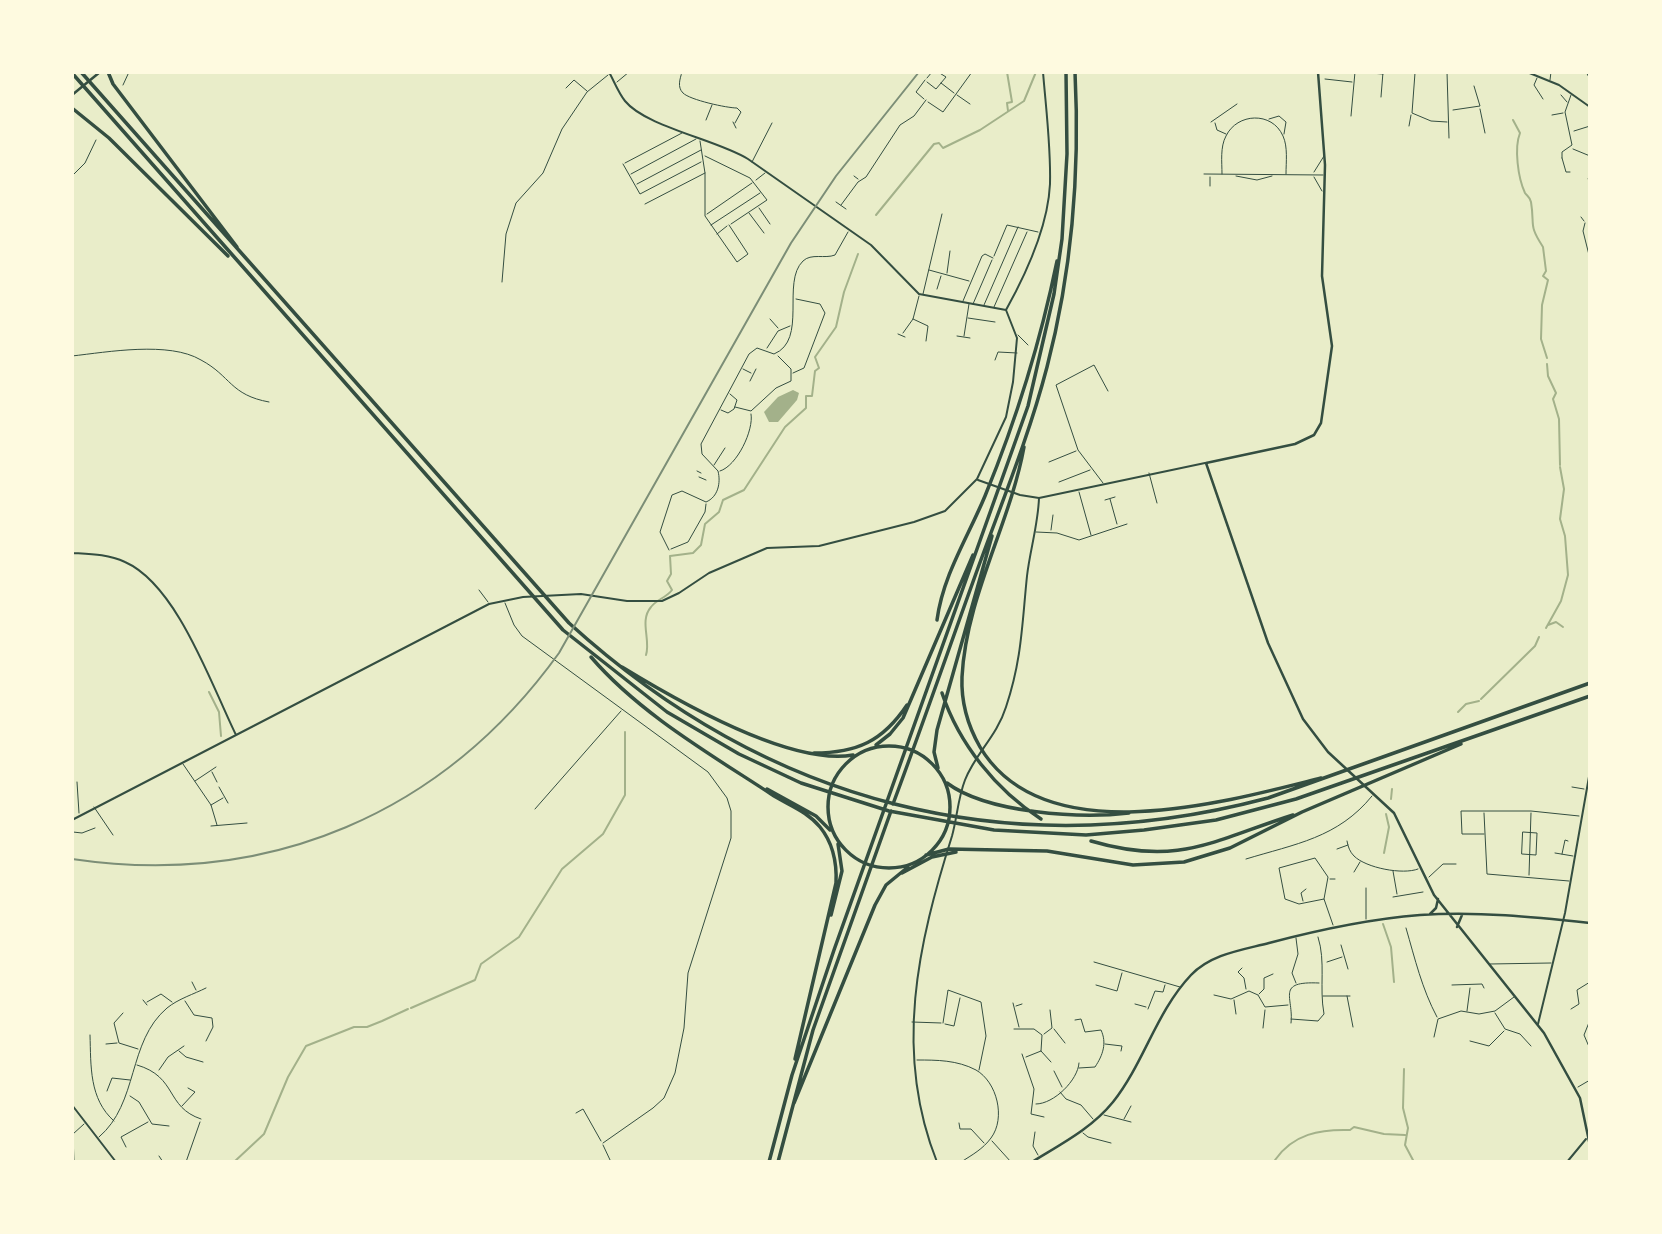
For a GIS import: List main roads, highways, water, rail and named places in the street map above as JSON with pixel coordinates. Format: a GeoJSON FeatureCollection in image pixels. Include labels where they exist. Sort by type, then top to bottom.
{"type":"FeatureCollection","features":[{"type":"Feature","properties":{"kind":"highway"},"geometry":{"type":"LineString","coordinates":[[81,72],[569,623],[612,660],[684,714],[745,749],[810,778],[900,806],[979,821],[1086,826],[1156,821],[1244,805],[1590,683]]}},
{"type":"Feature","properties":{"kind":"highway"},"geometry":{"type":"LineString","coordinates":[[108,72],[113,84],[252,267]]}},
{"type":"Feature","properties":{"kind":"highway"},"geometry":{"type":"LineString","coordinates":[[792,1075],[1028,406],[1054,295],[1062,239],[1067,154],[1066,72]]}},
{"type":"Feature","properties":{"kind":"highway"},"geometry":{"type":"LineString","coordinates":[[778,1162],[813,1030],[995,524],[1026,435],[1049,356],[1068,262],[1075,180],[1075,72]]}},
{"type":"Feature","properties":{"kind":"highway"},"geometry":{"type":"LineString","coordinates":[[72,73],[535,601],[574,641],[667,712],[739,754],[834,795],[943,823],[1044,834],[1086,835],[1144,830],[1216,820],[1296,799],[1590,695]]}},
{"type":"Feature","properties":{"kind":"highway"},"geometry":{"type":"LineString","coordinates":[[72,108],[109,138],[245,272]]}},
{"type":"Feature","properties":{"kind":"highway"},"geometry":{"type":"LineString","coordinates":[[937,620],[946,581],[984,498],[1028,385],[1062,239]]}},
{"type":"Feature","properties":{"kind":"highway"},"geometry":{"type":"LineString","coordinates":[[1026,435],[1017,480],[981,590],[966,649],[962,685],[967,718],[989,761],[1025,792],[1063,806],[1139,811]]}},
{"type":"Feature","properties":{"kind":"highway"},"geometry":{"type":"LineString","coordinates":[[939,773],[934,752],[937,730],[995,524]]}},
{"type":"Feature","properties":{"kind":"highway"},"geometry":{"type":"LineString","coordinates":[[769,1162],[842,871],[828,815],[830,790],[843,766],[871,748],[898,725],[980,540]]}},
{"type":"Feature","properties":{"kind":"highway"},"geometry":{"type":"LineString","coordinates":[[586,651],[604,671],[671,726],[806,814],[828,838],[837,871],[826,930]]}},
{"type":"Feature","properties":{"kind":"highway"},"geometry":{"type":"LineString","coordinates":[[612,660],[695,709],[808,753],[832,758],[858,754]]}},
{"type":"Feature","properties":{"kind":"highway"},"geometry":{"type":"LineString","coordinates":[[942,693],[960,733],[988,773],[1014,799],[1041,819]]}},
{"type":"Feature","properties":{"kind":"highway"},"geometry":{"type":"LineString","coordinates":[[808,753],[841,752],[868,744],[888,730],[910,700]]}},
{"type":"Feature","properties":{"kind":"highway"},"geometry":{"type":"LineString","coordinates":[[926,855],[958,850],[1047,851],[1118,864],[1173,864],[1216,854],[1302,812],[1482,735]]}},
{"type":"Feature","properties":{"kind":"highway"},"geometry":{"type":"LineString","coordinates":[[791,1108],[875,905],[891,880],[926,855],[940,841],[948,824],[950,799],[945,782],[927,758],[912,750],[890,746],[871,748]]}},
{"type":"Feature","properties":{"kind":"highway"},"geometry":{"type":"LineString","coordinates":[[945,782],[970,797],[998,804],[1089,814],[1237,799],[1333,775]]}},
{"type":"Feature","properties":{"kind":"highway"},"geometry":{"type":"LineString","coordinates":[[761,786],[816,816],[851,855],[863,863],[885,869],[913,864]]}},
{"type":"Feature","properties":{"kind":"highway"},"geometry":{"type":"LineString","coordinates":[[1091,842],[1142,852],[1185,850],[1213,845],[1302,812]]}},
{"type":"Feature","properties":{"kind":"highway"},"geometry":{"type":"LineString","coordinates":[[891,880],[939,853]]}},
{"type":"Feature","properties":{"kind":"main road"},"geometry":{"type":"LineString","coordinates":[[1318,72],[1325,175],[1322,275],[1332,346],[1318,429],[1295,444],[1206,463],[1268,643],[1293,700],[1321,744],[1376,792],[1402,827],[1424,878],[1438,900],[1457,927],[1538,1024],[1576,1088],[1590,1146]]}},
{"type":"Feature","properties":{"kind":"main road"},"geometry":{"type":"LineString","coordinates":[[72,95],[99,73]]}},
{"type":"Feature","properties":{"kind":"main road"},"geometry":{"type":"LineString","coordinates":[[1428,915],[1436,908],[1438,900]]}},
{"type":"Feature","properties":{"kind":"main road"},"geometry":{"type":"LineString","coordinates":[[1032,1162],[1082,1131],[1102,1114],[1125,1084],[1181,987],[1197,970],[1218,957],[1334,927],[1428,915],[1590,923]]}},
{"type":"Feature","properties":{"kind":"main road"},"geometry":{"type":"LineString","coordinates":[[1457,927],[1462,915]]}},
{"type":"Feature","properties":{"kind":"waterway"},"geometry":{"type":"LineString","coordinates":[[1007,72],[1012,102],[1007,103],[1008,111]]}},
{"type":"Feature","properties":{"kind":"waterway"},"geometry":{"type":"LineString","coordinates":[[876,215],[934,144],[939,143],[943,148],[980,130],[1024,101],[1036,72]]}},
{"type":"Feature","properties":{"kind":"waterway"},"geometry":{"type":"LineString","coordinates":[[1513,120],[1520,133],[1517,155],[1520,179],[1531,200],[1534,229],[1543,247],[1546,271],[1543,276],[1548,280],[1542,305],[1541,339],[1547,358]]}},
{"type":"Feature","properties":{"kind":"waterway"},"geometry":{"type":"LineString","coordinates":[[646,655],[645,624],[648,612],[653,604],[672,590],[667,581],[671,574],[670,556],[693,553],[701,545],[705,524],[719,512],[723,500],[744,490],[785,427],[806,408],[806,396],[812,396],[815,371],[819,368],[815,357],[836,327],[844,292],[858,254]]}},
{"type":"Feature","properties":{"kind":"waterway"},"geometry":{"type":"LineString","coordinates":[[1547,364],[1548,376],[1556,393],[1553,399],[1559,419],[1560,465]]}},
{"type":"Feature","properties":{"kind":"waterway"},"geometry":{"type":"LineString","coordinates":[[1546,628],[1561,601],[1568,575],[1565,536],[1560,519],[1564,489],[1560,467]]}},
{"type":"Feature","properties":{"kind":"waterway"},"geometry":{"type":"LineString","coordinates":[[1548,625],[1556,622],[1563,627]]}},
{"type":"Feature","properties":{"kind":"waterway"},"geometry":{"type":"LineString","coordinates":[[1481,699],[1535,646],[1539,637]]}},
{"type":"Feature","properties":{"kind":"waterway"},"geometry":{"type":"LineString","coordinates":[[209,692],[219,712],[221,736]]}},
{"type":"Feature","properties":{"kind":"waterway"},"geometry":{"type":"LineString","coordinates":[[1458,712],[1466,704],[1479,701]]}},
{"type":"Feature","properties":{"kind":"waterway"},"geometry":{"type":"LineString","coordinates":[[411,1008],[475,980],[481,964],[519,937],[562,869],[603,834],[625,795],[625,732]]}},
{"type":"Feature","properties":{"kind":"waterway"},"geometry":{"type":"LineString","coordinates":[[1391,799],[1392,789]]}},
{"type":"Feature","properties":{"kind":"waterway"},"geometry":{"type":"LineString","coordinates":[[1384,853],[1389,827],[1386,814]]}},
{"type":"Feature","properties":{"kind":"waterway"},"geometry":{"type":"LineString","coordinates":[[1383,924],[1391,947],[1394,982]]}},
{"type":"Feature","properties":{"kind":"waterway"},"geometry":{"type":"LineString","coordinates":[[234,1162],[264,1134],[288,1077],[306,1046],[354,1027],[367,1027],[408,1009]]}},
{"type":"Feature","properties":{"kind":"waterway"},"geometry":{"type":"LineString","coordinates":[[1404,1069],[1403,1108],[1408,1128],[1405,1145],[1414,1162]]}},
{"type":"Feature","properties":{"kind":"waterway"},"geometry":{"type":"LineString","coordinates":[[1275,1160],[1290,1144],[1318,1132],[1350,1130],[1354,1127],[1384,1134],[1405,1135]]}},
{"type":"Feature","properties":{"kind":"railway"},"geometry":{"type":"LineString","coordinates":[[72,859],[145,865],[215,862],[282,849],[346,827],[406,797],[462,757],[513,709],[559,653],[791,243],[836,176],[919,72]]}}]}
